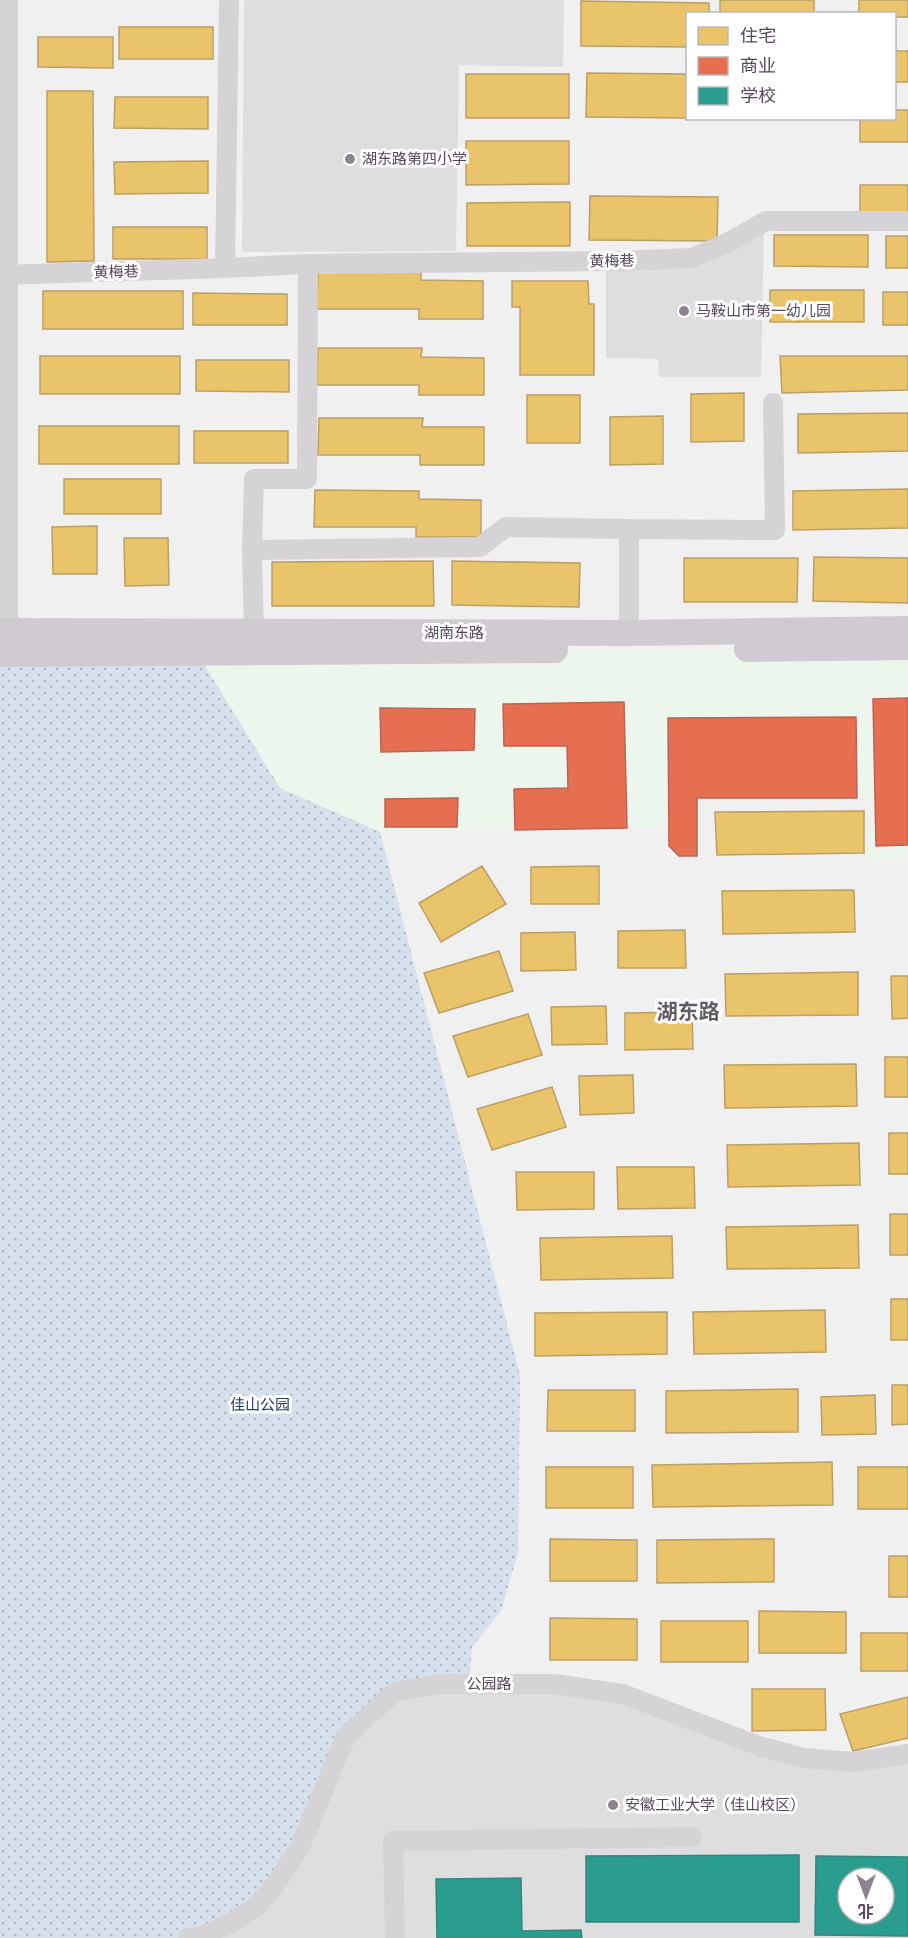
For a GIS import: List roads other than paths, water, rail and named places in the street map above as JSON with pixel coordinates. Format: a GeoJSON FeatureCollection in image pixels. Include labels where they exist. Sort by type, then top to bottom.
{"type":"FeatureCollection","features":[{"type":"Feature","properties":{"kind":"main road","name":"湖南东路"},"geometry":{"type":"LineString","coordinates":[[2,639],[254,633],[629,633],[908,628]]}},
{"type":"Feature","properties":{"kind":"main road"},"geometry":{"type":"LineString","coordinates":[[2,639],[908,647]]}},
{"type":"Feature","properties":{"kind":"street"},"geometry":{"type":"LineString","coordinates":[[2,639],[3,275],[8,0]]}},
{"type":"Feature","properties":{"kind":"street"},"geometry":{"type":"LineString","coordinates":[[225,268],[229,0]]}},
{"type":"Feature","properties":{"kind":"street","name":"黄梅巷"},"geometry":{"type":"LineString","coordinates":[[3,275],[308,264],[618,261],[692,258],[727,243],[766,221],[908,221]]}},
{"type":"Feature","properties":{"kind":"street"},"geometry":{"type":"LineString","coordinates":[[254,633],[252,550],[254,479],[308,479],[308,264]]}},
{"type":"Feature","properties":{"kind":"street"},"geometry":{"type":"LineString","coordinates":[[252,550],[480,546],[506,527],[775,530],[773,403]]}},
{"type":"Feature","properties":{"kind":"street"},"geometry":{"type":"LineString","coordinates":[[629,529],[629,633]]}},
{"type":"Feature","properties":{"kind":"street","name":"公园路"},"geometry":{"type":"LineString","coordinates":[[188,1938],[200,1937],[231,1923],[256,1907],[277,1882],[300,1847],[345,1738],[394,1692],[439,1684],[554,1684],[623,1694],[759,1746],[804,1758],[853,1762],[908,1754]]}},
{"type":"Feature","properties":{"kind":"street"},"geometry":{"type":"LineString","coordinates":[[395,1938],[393,1841],[692,1837]]}},
{"type":"Feature","properties":{"kind":"place","name":"湖东路第四小学"},"geometry":{"type":"Point","coordinates":[350,159]}},
{"type":"Feature","properties":{"kind":"place","name":"马鞍山市第一幼儿园"},"geometry":{"type":"Point","coordinates":[684,311]}},
{"type":"Feature","properties":{"kind":"place","name":"安徽工业大学（佳山校区）"},"geometry":{"type":"Point","coordinates":[613,1805]}},
{"type":"Feature","properties":{"kind":"district","name":"湖东路"},"geometry":{"type":"Point","coordinates":[688,1012]}},
{"type":"Feature","properties":{"kind":"park label","name":"佳山公园"},"geometry":{"type":"Point","coordinates":[260,1405]}}]}
